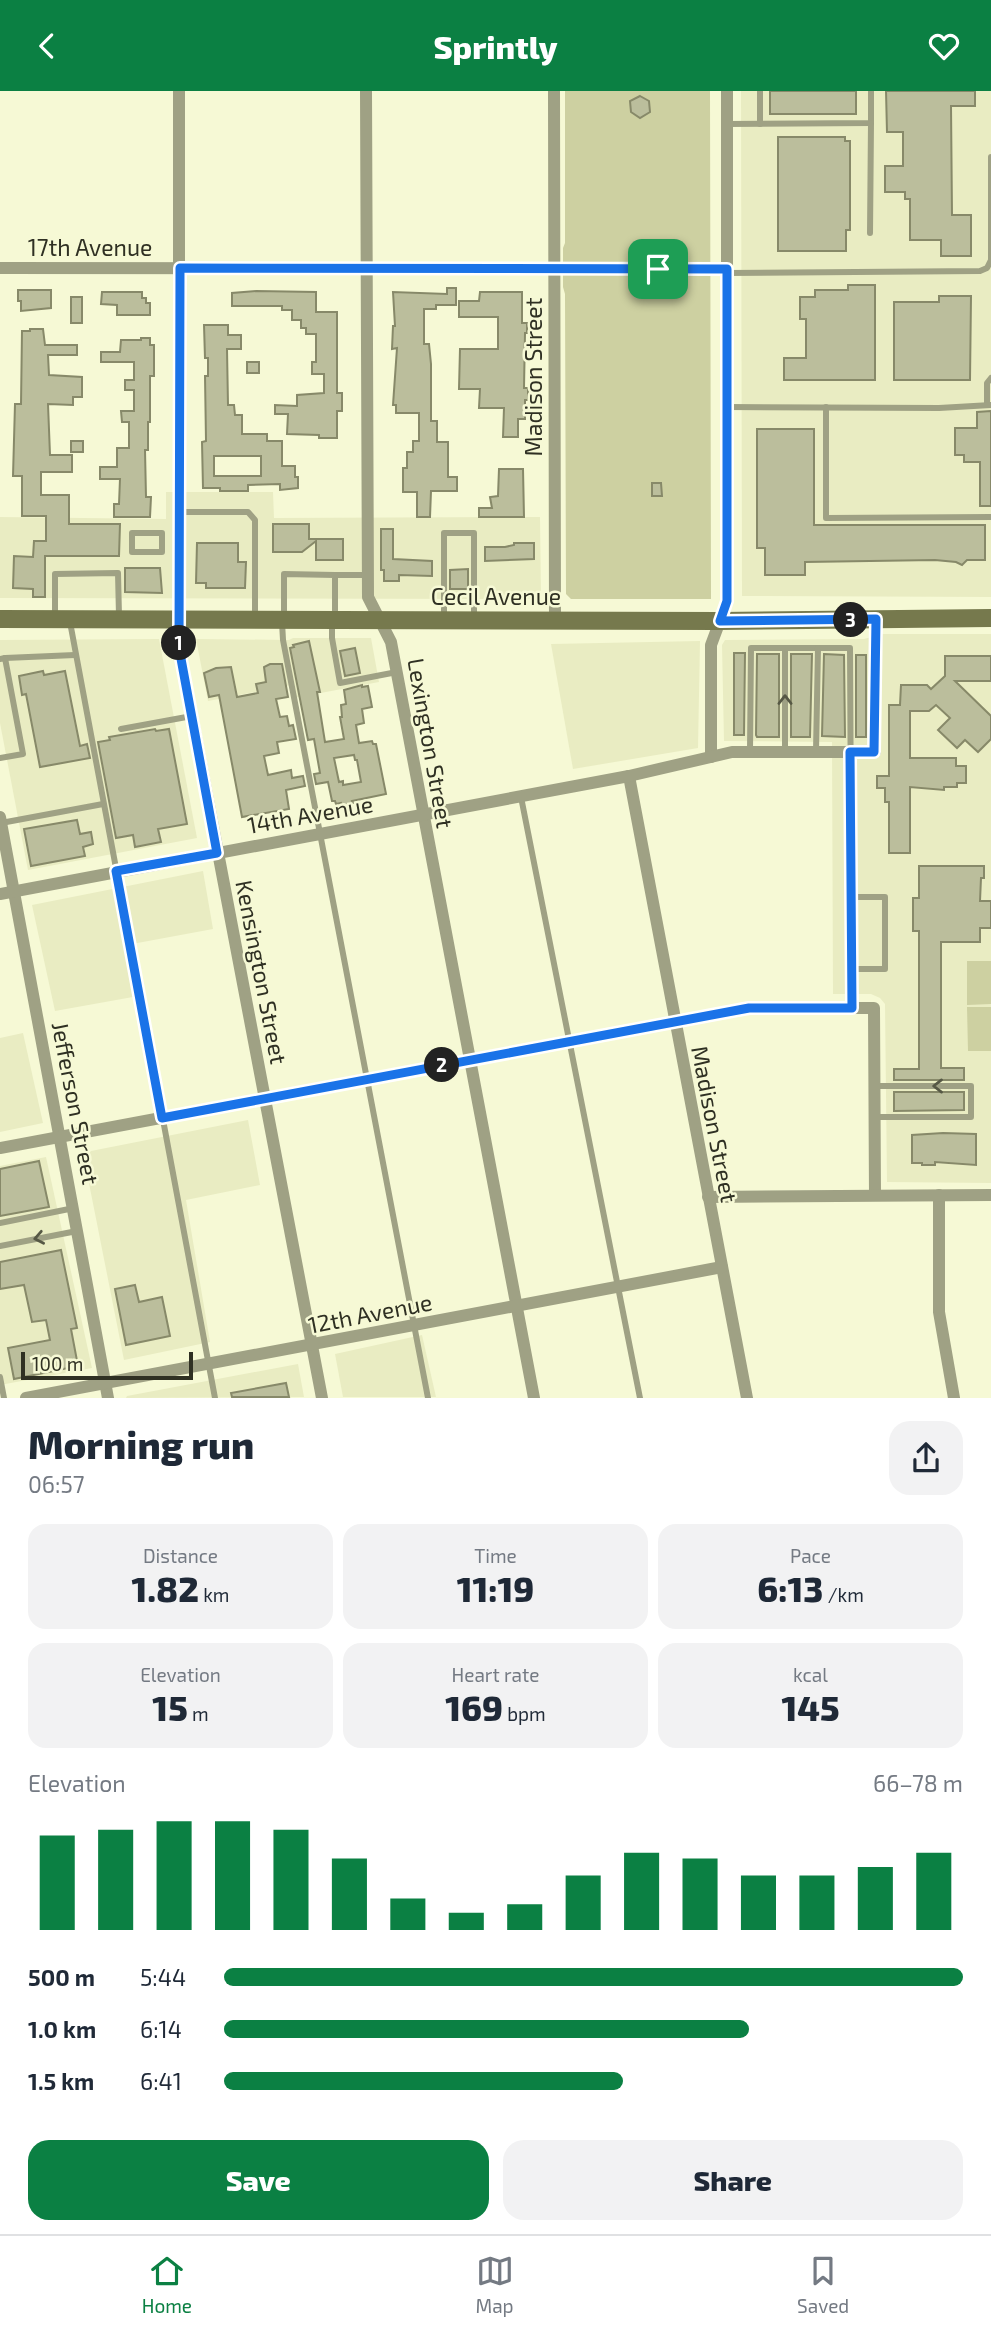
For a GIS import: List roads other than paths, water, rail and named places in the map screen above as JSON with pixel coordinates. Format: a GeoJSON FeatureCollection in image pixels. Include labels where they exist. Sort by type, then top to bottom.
{"type":"FeatureCollection","features":[{"type":"Feature","properties":{"kind":"main road","name":"Cecil Avenue"},"geometry":{"type":"LineString","coordinates":[[0,619],[720,621],[991,618]]}},
{"type":"Feature","properties":{"kind":"street","name":"Kensington Street"},"geometry":{"type":"LineString","coordinates":[[179,91],[179,648],[322,1398]]}},
{"type":"Feature","properties":{"kind":"street","name":"Lexington Street"},"geometry":{"type":"LineString","coordinates":[[366,91],[368,597],[391,642],[534,1398]]}},
{"type":"Feature","properties":{"kind":"street","name":"Madison Street"},"geometry":{"type":"LineString","coordinates":[[554,91],[555,620]]}},
{"type":"Feature","properties":{"kind":"street"},"geometry":{"type":"LineString","coordinates":[[727,91],[727,601],[711,645],[711,757],[732,752],[816,752],[850,746],[874,752]]}},
{"type":"Feature","properties":{"kind":"street","name":"17th Avenue"},"geometry":{"type":"LineString","coordinates":[[0,268],[727,271]]}},
{"type":"Feature","properties":{"kind":"street","name":"14th Avenue"},"geometry":{"type":"LineString","coordinates":[[0,894],[521,797],[711,757]]}},
{"type":"Feature","properties":{"kind":"street","name":"Madison Street"},"geometry":{"type":"LineString","coordinates":[[629,776],[747,1398]]}},
{"type":"Feature","properties":{"kind":"street","name":"Jefferson Street"},"geometry":{"type":"LineString","coordinates":[[1,820],[108,1398]]}},
{"type":"Feature","properties":{"kind":"street"},"geometry":{"type":"LineString","coordinates":[[0,1149],[749,1008],[874,1008],[875,1195]]}},
{"type":"Feature","properties":{"kind":"street"},"geometry":{"type":"LineString","coordinates":[[939,1195],[939,1313],[954,1398]]}},
{"type":"Feature","properties":{"kind":"street"},"geometry":{"type":"LineString","coordinates":[[708,1197],[991,1195]]}},
{"type":"Feature","properties":{"kind":"street","name":"12th Avenue"},"geometry":{"type":"LineString","coordinates":[[26,1398],[722,1267]]}},
{"type":"Feature","properties":{"kind":"lane"},"geometry":{"type":"LineString","coordinates":[[760,124],[761,91]]}},
{"type":"Feature","properties":{"kind":"lane"},"geometry":{"type":"LineString","coordinates":[[870,91],[870,233]]}},
{"type":"Feature","properties":{"kind":"lane"},"geometry":{"type":"LineString","coordinates":[[727,124],[870,123]]}},
{"type":"Feature","properties":{"kind":"lane"},"geometry":{"type":"LineString","coordinates":[[727,271],[980,271],[987,268],[991,260],[991,157]]}},
{"type":"Feature","properties":{"kind":"lane"},"geometry":{"type":"LineString","coordinates":[[727,407],[939,408],[989,405],[986,383],[991,378]]}},
{"type":"Feature","properties":{"kind":"lane"},"geometry":{"type":"LineString","coordinates":[[826,407],[826,518],[991,517]]}},
{"type":"Feature","properties":{"kind":"lane"},"geometry":{"type":"LineString","coordinates":[[181,512],[248,512],[255,520],[255,619]]}},
{"type":"Feature","properties":{"kind":"lane"},"geometry":{"type":"LineString","coordinates":[[162,533],[162,552],[132,552],[132,533],[162,533],[181,533]]}},
{"type":"Feature","properties":{"kind":"lane"},"geometry":{"type":"LineString","coordinates":[[444,620],[444,533],[474,533],[474,620]]}},
{"type":"Feature","properties":{"kind":"lane"},"geometry":{"type":"LineString","coordinates":[[118,619],[118,573],[55,573],[62,620],[75,655],[215,1398]]}},
{"type":"Feature","properties":{"kind":"lane"},"geometry":{"type":"LineString","coordinates":[[368,575],[284,574],[283,640],[428,1398]]}},
{"type":"Feature","properties":{"kind":"lane"},"geometry":{"type":"LineString","coordinates":[[335,575],[332,638],[340,683],[397,672]]}},
{"type":"Feature","properties":{"kind":"lane"},"geometry":{"type":"LineString","coordinates":[[874,752],[876,619]]}},
{"type":"Feature","properties":{"kind":"lane"},"geometry":{"type":"LineString","coordinates":[[750,751],[751,647],[850,649],[852,1008]]}},
{"type":"Feature","properties":{"kind":"lane"},"geometry":{"type":"LineString","coordinates":[[785,648],[785,752]]}},
{"type":"Feature","properties":{"kind":"lane"},"geometry":{"type":"LineString","coordinates":[[816,752],[818,648]]}},
{"type":"Feature","properties":{"kind":"lane"},"geometry":{"type":"LineString","coordinates":[[0,758],[23,754],[2,658],[75,655]]}},
{"type":"Feature","properties":{"kind":"lane"},"geometry":{"type":"LineString","coordinates":[[121,729],[191,716]]}},
{"type":"Feature","properties":{"kind":"lane"},"geometry":{"type":"LineString","coordinates":[[521,797],[640,1398]]}},
{"type":"Feature","properties":{"kind":"lane"},"geometry":{"type":"LineString","coordinates":[[1,820],[103,804]]}},
{"type":"Feature","properties":{"kind":"lane"},"geometry":{"type":"LineString","coordinates":[[851,897],[885,897],[885,969],[851,969]]}},
{"type":"Feature","properties":{"kind":"lane"},"geometry":{"type":"LineString","coordinates":[[874,1086],[971,1086],[971,1117],[875,1117]]}},
{"type":"Feature","properties":{"kind":"lane"},"geometry":{"type":"LineString","coordinates":[[0,1223],[74,1208]]}},
{"type":"Feature","properties":{"kind":"lane"},"geometry":{"type":"LineString","coordinates":[[0,1246],[78,1231]]}},
{"type":"Feature","properties":{"kind":"lane"},"geometry":{"type":"LineString","coordinates":[[0,1377],[4,1398]]}}]}
